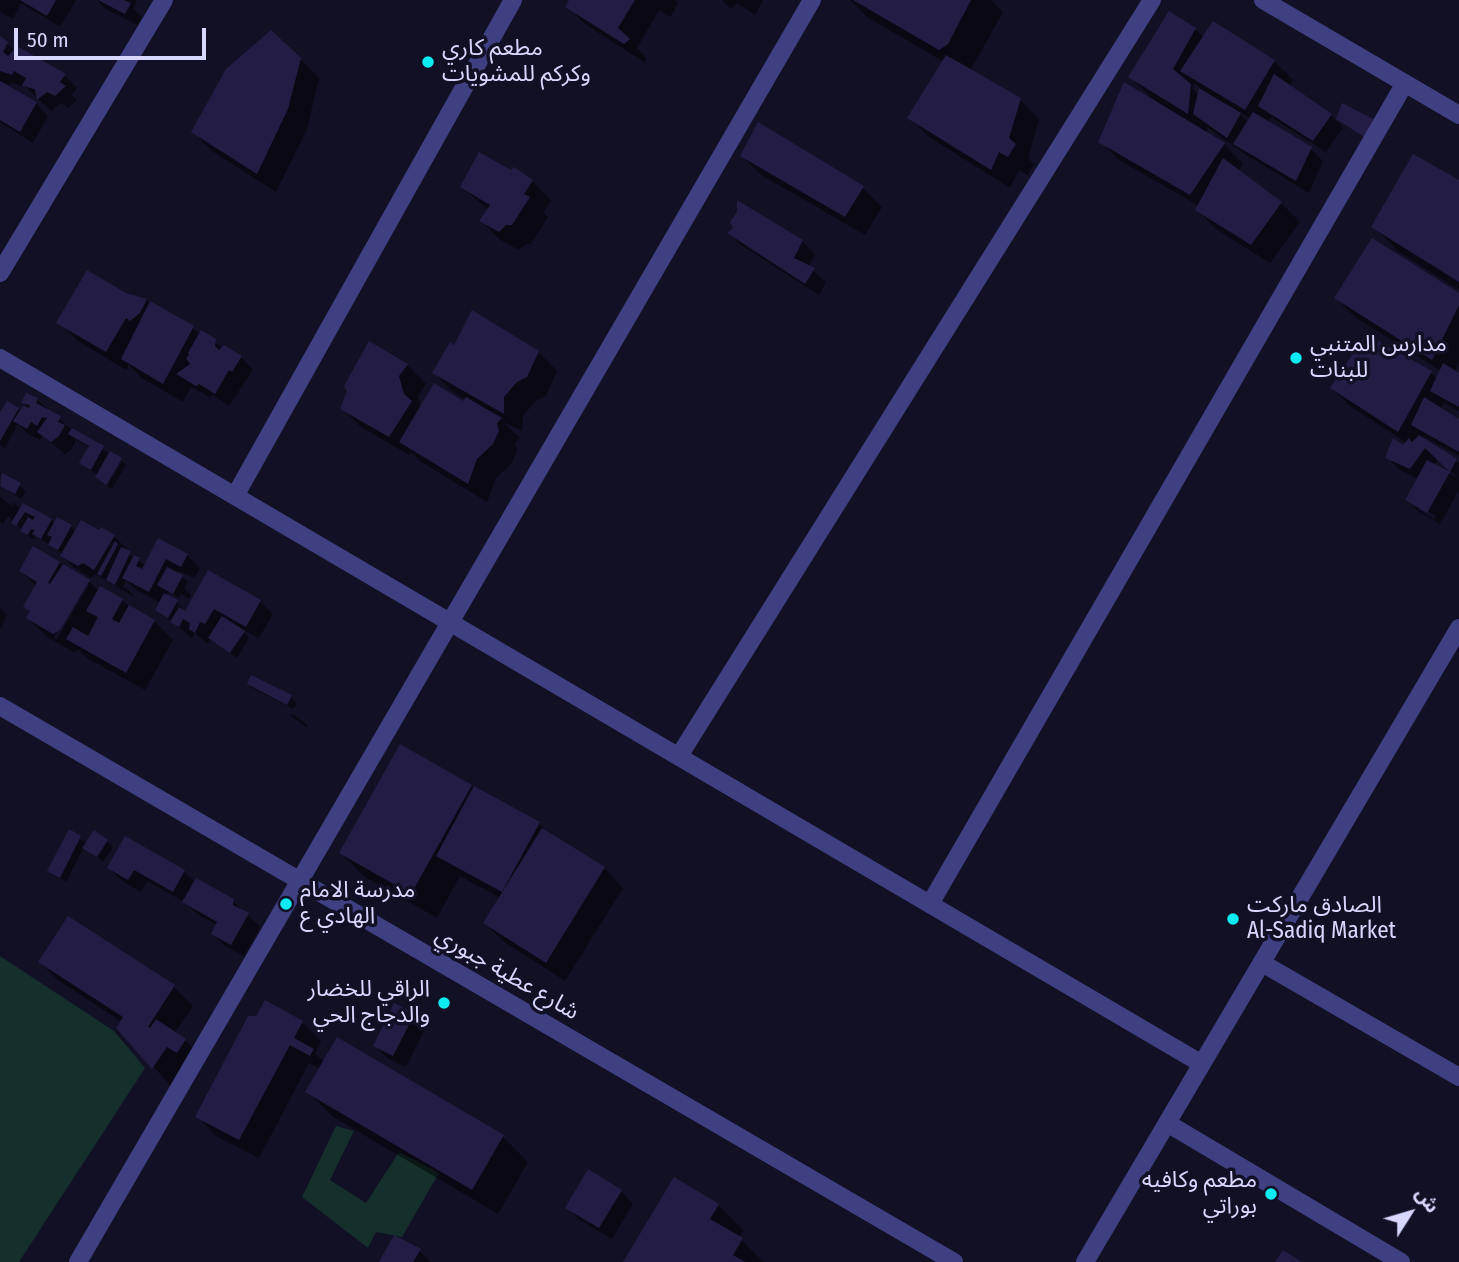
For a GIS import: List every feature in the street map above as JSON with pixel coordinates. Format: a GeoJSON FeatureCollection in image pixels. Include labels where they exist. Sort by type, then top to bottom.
{"type":"FeatureCollection","features":[{"type":"Feature","properties":{"kind":"street"},"geometry":{"type":"LineString","coordinates":[[0,273],[164,0]]}},
{"type":"Feature","properties":{"kind":"street"},"geometry":{"type":"LineString","coordinates":[[235,496],[513,0]]}},
{"type":"Feature","properties":{"kind":"street"},"geometry":{"type":"LineString","coordinates":[[78,1262],[812,0]]}},
{"type":"Feature","properties":{"kind":"street"},"geometry":{"type":"LineString","coordinates":[[678,757],[1152,0]]}},
{"type":"Feature","properties":{"kind":"street"},"geometry":{"type":"LineString","coordinates":[[1263,0],[1459,115]]}},
{"type":"Feature","properties":{"kind":"street"},"geometry":{"type":"LineString","coordinates":[[930,904],[1405,83]]}},
{"type":"Feature","properties":{"kind":"street"},"geometry":{"type":"LineString","coordinates":[[0,358],[1202,1064]]}},
{"type":"Feature","properties":{"kind":"street"},"geometry":{"type":"LineString","coordinates":[[1085,1262],[1459,628]]}},
{"type":"Feature","properties":{"kind":"street","name":"شارع عطية جبوري"},"geometry":{"type":"LineString","coordinates":[[0,706],[954,1262]]}},
{"type":"Feature","properties":{"kind":"street"},"geometry":{"type":"LineString","coordinates":[[1262,963],[1459,1077]]}},
{"type":"Feature","properties":{"kind":"street"},"geometry":{"type":"LineString","coordinates":[[1167,1123],[1401,1262]]}},
{"type":"Feature","properties":{"kind":"green space"},"geometry":{"type":"Polygon","coordinates":[[[0,956],[114,1031],[145,1068],[19,1262],[0,1262],[0,956]]]}},
{"type":"Feature","properties":{"kind":"green space"},"geometry":{"type":"Polygon","coordinates":[[[336,1126],[354,1131],[330,1180],[366,1203],[399,1152],[439,1173],[402,1237],[376,1232],[368,1248],[302,1197],[336,1126]]]}},
{"type":"Feature","properties":{"kind":"building"},"geometry":{"type":"Polygon","coordinates":[[[20,0],[56,0],[47,16],[20,0]]]}},
{"type":"Feature","properties":{"kind":"building"},"geometry":{"type":"Polygon","coordinates":[[[98,0],[124,0],[131,3],[125,14],[98,0]]]}},
{"type":"Feature","properties":{"kind":"building"},"geometry":{"type":"Polygon","coordinates":[[[569,0],[635,0],[618,28],[630,39],[624,44],[565,7],[569,0]]]}},
{"type":"Feature","properties":{"kind":"building"},"geometry":{"type":"Polygon","coordinates":[[[853,0],[971,0],[948,44],[939,50],[853,0]]]}},
{"type":"Feature","properties":{"kind":"building"},"geometry":{"type":"Polygon","coordinates":[[[1169,11],[1196,28],[1173,69],[1191,84],[1188,114],[1128,77],[1169,11]]]}},
{"type":"Feature","properties":{"kind":"building"},"geometry":{"type":"Polygon","coordinates":[[[1213,21],[1275,60],[1245,110],[1180,71],[1213,21]]]}},
{"type":"Feature","properties":{"kind":"building"},"geometry":{"type":"Polygon","coordinates":[[[271,30],[301,58],[288,109],[257,174],[191,132],[226,69],[271,30]]]}},
{"type":"Feature","properties":{"kind":"building"},"geometry":{"type":"Polygon","coordinates":[[[0,36],[8,42],[3,52],[8,56],[17,46],[66,74],[60,82],[66,86],[55,96],[47,92],[37,100],[35,89],[22,86],[26,78],[14,71],[12,75],[0,71],[0,36]]]}},
{"type":"Feature","properties":{"kind":"building"},"geometry":{"type":"Polygon","coordinates":[[[946,55],[1021,98],[1009,138],[1016,144],[1008,157],[999,152],[991,170],[907,118],[946,55]]]}},
{"type":"Feature","properties":{"kind":"building"},"geometry":{"type":"Polygon","coordinates":[[[1274,74],[1332,114],[1313,141],[1258,106],[1274,74]]]}},
{"type":"Feature","properties":{"kind":"building"},"geometry":{"type":"Polygon","coordinates":[[[0,81],[37,102],[20,132],[0,120],[0,81]]]}},
{"type":"Feature","properties":{"kind":"building"},"geometry":{"type":"Polygon","coordinates":[[[1124,82],[1225,143],[1190,195],[1098,142],[1124,82]]]}},
{"type":"Feature","properties":{"kind":"building"},"geometry":{"type":"Polygon","coordinates":[[[1199,88],[1241,113],[1227,138],[1193,114],[1199,88]]]}},
{"type":"Feature","properties":{"kind":"building"},"geometry":{"type":"Polygon","coordinates":[[[1342,103],[1375,120],[1366,138],[1336,119],[1342,103]]]}},
{"type":"Feature","properties":{"kind":"building"},"geometry":{"type":"Polygon","coordinates":[[[1253,112],[1312,147],[1296,181],[1233,144],[1253,112]]]}},
{"type":"Feature","properties":{"kind":"building"},"geometry":{"type":"Polygon","coordinates":[[[758,122],[864,186],[845,217],[740,156],[758,122]]]}},
{"type":"Feature","properties":{"kind":"building"},"geometry":{"type":"Polygon","coordinates":[[[479,152],[511,170],[514,167],[533,180],[524,194],[530,197],[512,225],[506,225],[499,232],[479,221],[490,205],[460,187],[479,152]]]}},
{"type":"Feature","properties":{"kind":"building"},"geometry":{"type":"Polygon","coordinates":[[[1413,154],[1459,180],[1459,282],[1371,227],[1413,154]]]}},
{"type":"Feature","properties":{"kind":"building"},"geometry":{"type":"Polygon","coordinates":[[[1223,158],[1282,202],[1251,245],[1195,210],[1223,158]]]}},
{"type":"Feature","properties":{"kind":"building"},"geometry":{"type":"Polygon","coordinates":[[[737,200],[803,240],[794,258],[815,268],[805,284],[727,233],[733,228],[730,222],[737,212],[737,200]]]}},
{"type":"Feature","properties":{"kind":"building"},"geometry":{"type":"Polygon","coordinates":[[[1372,238],[1459,293],[1459,305],[1432,360],[1334,298],[1372,238]]]}},
{"type":"Feature","properties":{"kind":"building"},"geometry":{"type":"Polygon","coordinates":[[[87,270],[126,293],[147,299],[140,313],[130,321],[126,318],[106,352],[56,323],[87,270]]]}},
{"type":"Feature","properties":{"kind":"building"},"geometry":{"type":"Polygon","coordinates":[[[150,301],[194,326],[163,384],[121,359],[150,301]]]}},
{"type":"Feature","properties":{"kind":"building"},"geometry":{"type":"Polygon","coordinates":[[[472,310],[539,351],[527,377],[517,382],[504,397],[504,414],[432,373],[450,342],[454,345],[472,310]]]}},
{"type":"Feature","properties":{"kind":"building"},"geometry":{"type":"Polygon","coordinates":[[[201,330],[216,339],[215,346],[219,350],[224,345],[242,356],[232,372],[229,370],[215,394],[176,374],[190,364],[186,358],[201,330]]]}},
{"type":"Feature","properties":{"kind":"building"},"geometry":{"type":"Polygon","coordinates":[[[1366,334],[1432,371],[1398,432],[1330,388],[1366,334]]]}},
{"type":"Feature","properties":{"kind":"building"},"geometry":{"type":"Polygon","coordinates":[[[369,341],[408,364],[399,376],[404,394],[412,401],[389,437],[340,409],[347,391],[344,386],[369,341]]]}},
{"type":"Feature","properties":{"kind":"building"},"geometry":{"type":"Polygon","coordinates":[[[1443,363],[1459,373],[1459,407],[1430,391],[1443,363]]]}},
{"type":"Feature","properties":{"kind":"building"},"geometry":{"type":"Polygon","coordinates":[[[434,383],[463,401],[466,397],[502,418],[497,423],[499,431],[493,444],[477,459],[468,484],[399,442],[434,383]]]}},
{"type":"Feature","properties":{"kind":"building"},"geometry":{"type":"Polygon","coordinates":[[[26,393],[38,398],[36,403],[61,416],[58,422],[65,425],[59,436],[51,442],[37,432],[47,418],[42,417],[37,426],[31,422],[27,429],[13,421],[23,406],[29,408],[30,405],[21,403],[26,393]]]}},
{"type":"Feature","properties":{"kind":"building"},"geometry":{"type":"Polygon","coordinates":[[[1424,397],[1459,419],[1459,452],[1411,425],[1424,397]]]}},
{"type":"Feature","properties":{"kind":"building"},"geometry":{"type":"Polygon","coordinates":[[[7,401],[19,408],[0,441],[0,412],[7,401]]]}},
{"type":"Feature","properties":{"kind":"building"},"geometry":{"type":"Polygon","coordinates":[[[72,428],[104,446],[91,470],[79,463],[89,446],[68,434],[72,428]]]}},
{"type":"Feature","properties":{"kind":"building"},"geometry":{"type":"Polygon","coordinates":[[[1419,435],[1457,459],[1450,472],[1425,448],[1410,469],[1385,458],[1393,438],[1403,445],[1409,438],[1412,442],[1419,435]]]}},
{"type":"Feature","properties":{"kind":"building"},"geometry":{"type":"Polygon","coordinates":[[[110,451],[122,458],[106,485],[95,477],[110,451]]]}},
{"type":"Feature","properties":{"kind":"building"},"geometry":{"type":"Polygon","coordinates":[[[1427,460],[1450,472],[1427,513],[1405,500],[1427,460]]]}},
{"type":"Feature","properties":{"kind":"building"},"geometry":{"type":"Polygon","coordinates":[[[2,473],[21,483],[15,494],[0,486],[2,473]]]}},
{"type":"Feature","properties":{"kind":"building"},"geometry":{"type":"Polygon","coordinates":[[[23,503],[52,519],[41,539],[32,534],[35,530],[31,529],[28,535],[20,531],[28,517],[33,520],[35,517],[25,512],[16,526],[11,523],[23,503]]]}},
{"type":"Feature","properties":{"kind":"building"},"geometry":{"type":"Polygon","coordinates":[[[57,517],[72,525],[58,550],[48,545],[52,537],[47,535],[57,517]]]}},
{"type":"Feature","properties":{"kind":"building"},"geometry":{"type":"Polygon","coordinates":[[[81,520],[115,535],[94,570],[83,563],[78,566],[60,556],[81,520]]]}},
{"type":"Feature","properties":{"kind":"building"},"geometry":{"type":"Polygon","coordinates":[[[158,538],[188,554],[181,567],[166,559],[149,592],[122,578],[134,555],[140,558],[136,566],[142,569],[158,538]]]}},
{"type":"Feature","properties":{"kind":"building"},"geometry":{"type":"Polygon","coordinates":[[[115,541],[118,544],[101,576],[97,574],[115,541]]]}},
{"type":"Feature","properties":{"kind":"building"},"geometry":{"type":"Polygon","coordinates":[[[33,546],[60,562],[48,583],[50,584],[63,564],[90,580],[60,630],[53,634],[26,618],[30,611],[23,607],[37,582],[19,571],[33,546]]]}},
{"type":"Feature","properties":{"kind":"building"},"geometry":{"type":"Polygon","coordinates":[[[121,547],[131,551],[115,585],[106,580],[121,547]]]}},
{"type":"Feature","properties":{"kind":"building"},"geometry":{"type":"Polygon","coordinates":[[[167,567],[183,575],[173,594],[157,585],[167,567]]]}},
{"type":"Feature","properties":{"kind":"building"},"geometry":{"type":"Polygon","coordinates":[[[208,570],[261,600],[246,627],[214,609],[205,624],[200,622],[195,633],[189,629],[190,623],[183,619],[179,627],[170,622],[179,607],[185,611],[208,570]]]}},
{"type":"Feature","properties":{"kind":"building"},"geometry":{"type":"Polygon","coordinates":[[[100,586],[123,599],[112,619],[119,623],[129,605],[155,620],[126,673],[66,639],[73,627],[88,636],[98,617],[86,611],[100,586]]]}},
{"type":"Feature","properties":{"kind":"building"},"geometry":{"type":"Polygon","coordinates":[[[164,593],[178,600],[168,618],[155,610],[164,593]]]}},
{"type":"Feature","properties":{"kind":"building"},"geometry":{"type":"Polygon","coordinates":[[[222,616],[245,631],[230,653],[208,638],[222,616]]]}},
{"type":"Feature","properties":{"kind":"building"},"geometry":{"type":"Polygon","coordinates":[[[251,675],[292,695],[287,705],[247,684],[251,675]]]}},
{"type":"Feature","properties":{"kind":"building"},"geometry":{"type":"Polygon","coordinates":[[[400,744],[472,785],[411,894],[339,853],[400,744]]]}},
{"type":"Feature","properties":{"kind":"building"},"geometry":{"type":"Polygon","coordinates":[[[474,786],[540,822],[502,892],[436,856],[474,786]]]}},
{"type":"Feature","properties":{"kind":"building"},"geometry":{"type":"Polygon","coordinates":[[[542,828],[605,867],[546,963],[483,923],[542,828]]]}},
{"type":"Feature","properties":{"kind":"building"},"geometry":{"type":"Polygon","coordinates":[[[69,829],[81,836],[60,878],[47,871],[69,829]]]}},
{"type":"Feature","properties":{"kind":"building"},"geometry":{"type":"Polygon","coordinates":[[[94,830],[108,840],[97,857],[82,848],[94,830]]]}},
{"type":"Feature","properties":{"kind":"building"},"geometry":{"type":"Polygon","coordinates":[[[125,836],[185,870],[173,892],[134,870],[128,880],[107,868],[125,836]]]}},
{"type":"Feature","properties":{"kind":"building"},"geometry":{"type":"Polygon","coordinates":[[[196,878],[234,899],[233,905],[249,913],[231,945],[211,934],[217,922],[182,902],[196,878]]]}},
{"type":"Feature","properties":{"kind":"building"},"geometry":{"type":"Polygon","coordinates":[[[68,916],[175,985],[148,1027],[150,1028],[156,1019],[186,1039],[177,1053],[167,1047],[152,1069],[116,1028],[123,1017],[38,962],[68,916]]]}},
{"type":"Feature","properties":{"kind":"building"},"geometry":{"type":"Polygon","coordinates":[[[265,1000],[303,1021],[294,1038],[314,1049],[310,1056],[290,1045],[239,1140],[195,1117],[248,1016],[256,1016],[265,1000]]]}},
{"type":"Feature","properties":{"kind":"building"},"geometry":{"type":"Polygon","coordinates":[[[394,1003],[415,1013],[393,1056],[373,1046],[394,1003]]]}},
{"type":"Feature","properties":{"kind":"building"},"geometry":{"type":"Polygon","coordinates":[[[337,1037],[504,1135],[472,1190],[305,1092],[337,1037]]]}},
{"type":"Feature","properties":{"kind":"building"},"geometry":{"type":"Polygon","coordinates":[[[588,1169],[622,1190],[599,1228],[565,1208],[588,1169]]]}},
{"type":"Feature","properties":{"kind":"building"},"geometry":{"type":"Polygon","coordinates":[[[674,1177],[719,1204],[710,1219],[743,1238],[733,1255],[745,1262],[623,1262],[674,1177]]]}},
{"type":"Feature","properties":{"kind":"building"},"geometry":{"type":"Polygon","coordinates":[[[394,1235],[421,1249],[413,1262],[379,1262],[394,1235]]]}},
{"type":"Feature","properties":{"kind":"building"},"geometry":{"type":"Polygon","coordinates":[[[1283,1250],[1302,1262],[1275,1262],[1283,1250]]]}},
{"type":"Feature","properties":{"kind":"place","name":"مطعم كاري وكركم للمشويات"},"geometry":{"type":"Point","coordinates":[428,62]}},
{"type":"Feature","properties":{"kind":"place","name":"مدارس المتنبي للبنات"},"geometry":{"type":"Point","coordinates":[1296,358]}},
{"type":"Feature","properties":{"kind":"place","name":"مدرسة الامام الهادي ع"},"geometry":{"type":"Point","coordinates":[286,904]}},
{"type":"Feature","properties":{"kind":"place","name":"الصادق ماركت Al-Sadiq Market"},"geometry":{"type":"Point","coordinates":[1233,919]}},
{"type":"Feature","properties":{"kind":"place","name":"الراقي للخضار والدجاج الحي"},"geometry":{"type":"Point","coordinates":[444,1003]}},
{"type":"Feature","properties":{"kind":"place","name":"مطعم وكافيه بوراتي"},"geometry":{"type":"Point","coordinates":[1271,1194]}}]}
